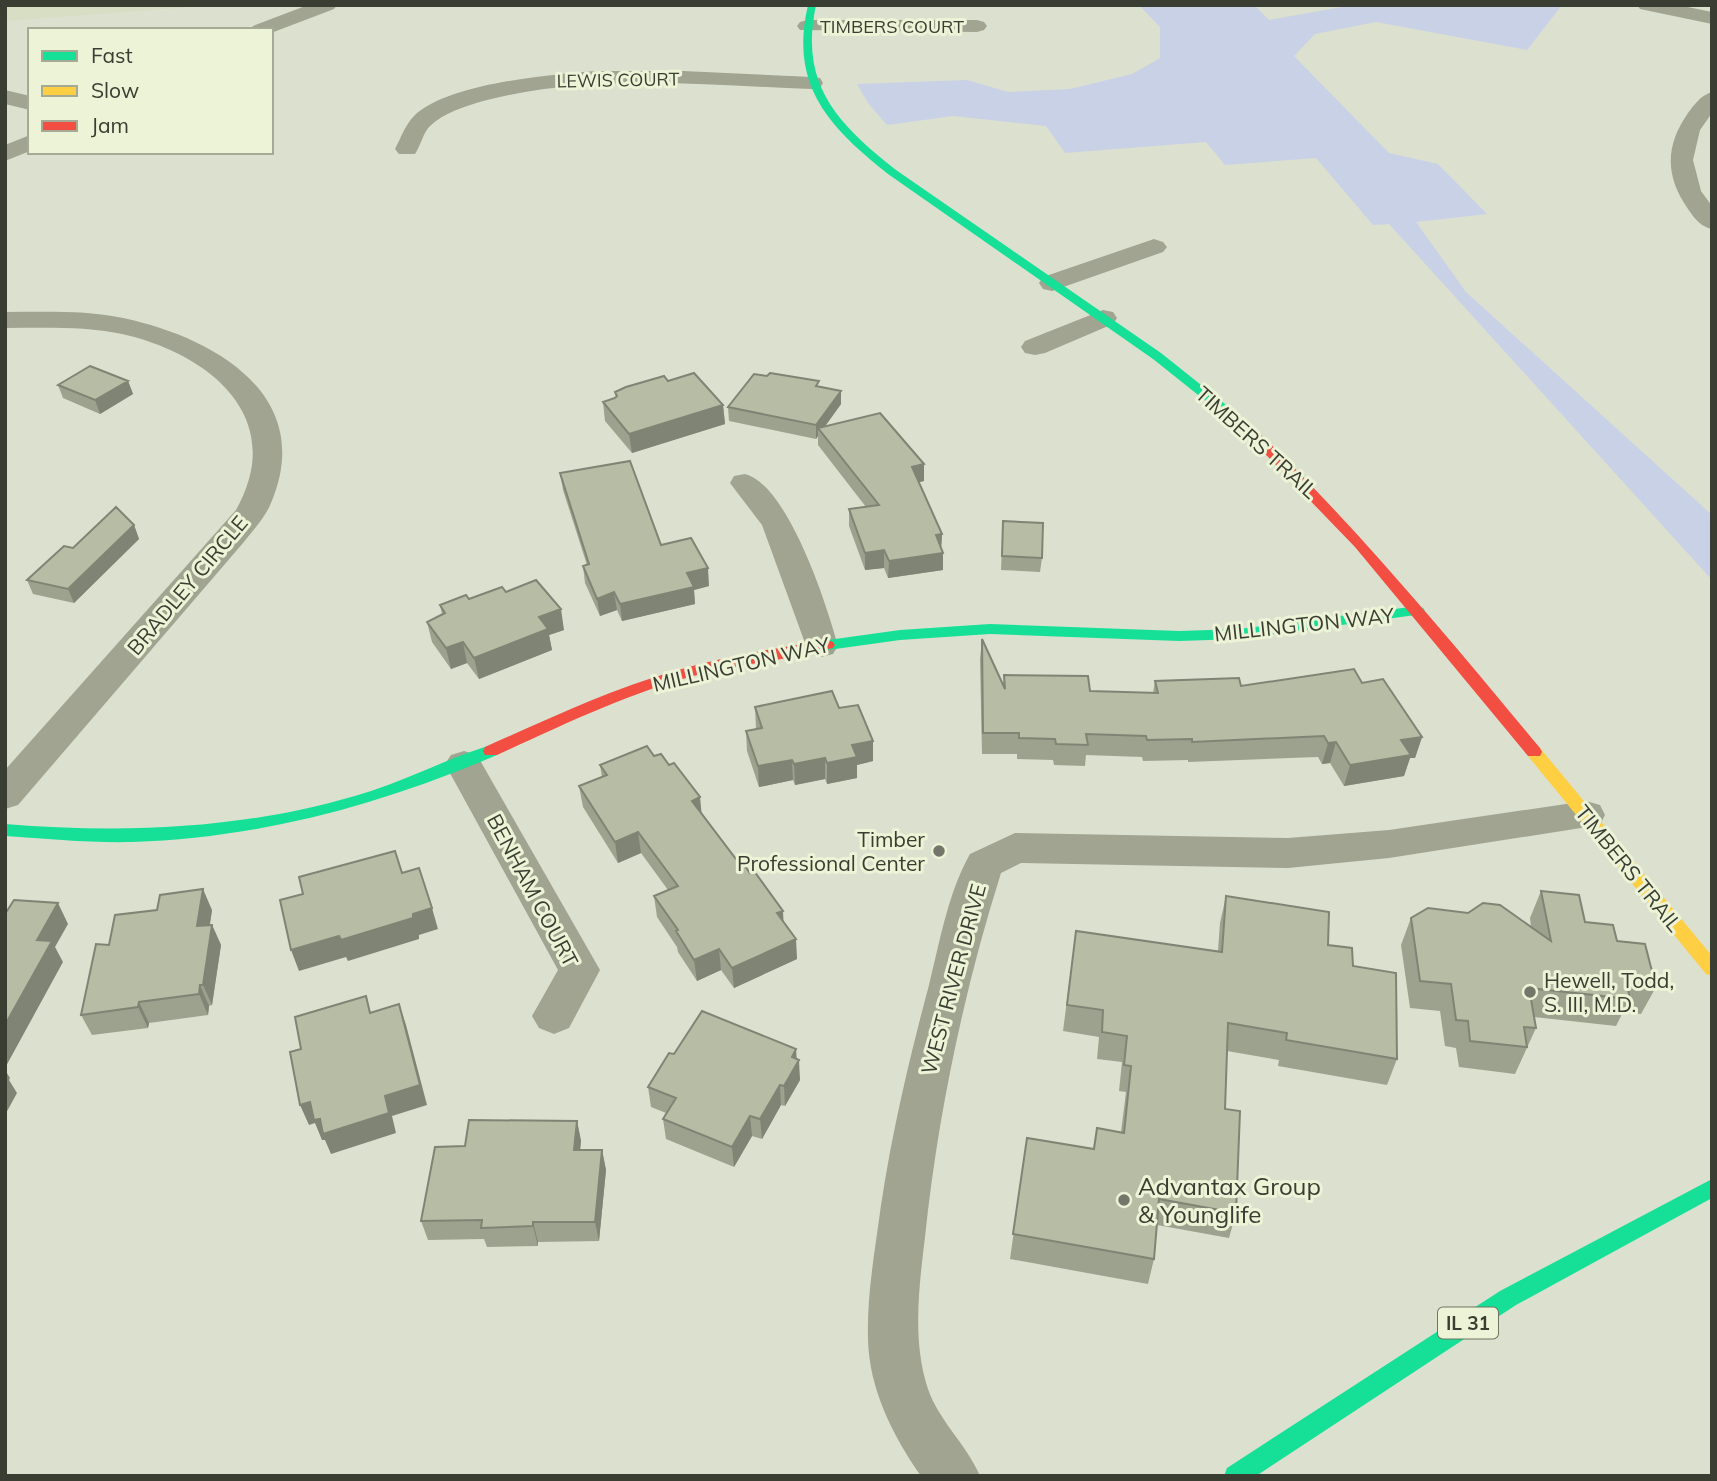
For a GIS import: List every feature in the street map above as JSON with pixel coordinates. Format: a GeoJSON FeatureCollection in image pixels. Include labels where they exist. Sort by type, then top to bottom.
{"type":"FeatureCollection","features":[{"type":"Feature","properties":{"kind":"street"},"geometry":{"type":"LineString","coordinates":[[265,28],[327,5]]}},
{"type":"Feature","properties":{"kind":"street","name":"TIMBERS TRAIL"},"geometry":{"type":"LineString","coordinates":[[812,5],[805,50],[812,83],[837,121],[882,163],[1166,362],[1232,414],[1294,469],[1418,611],[1712,969]]}},
{"type":"Feature","properties":{"kind":"street"},"geometry":{"type":"LineString","coordinates":[[1647,5],[1712,18]]}},
{"type":"Feature","properties":{"kind":"street","name":"TIMBERS COURT"},"geometry":{"type":"LineString","coordinates":[[807,26],[977,26]]}},
{"type":"Feature","properties":{"kind":"street","name":"LEWIS COURT"},"geometry":{"type":"LineString","coordinates":[[407,149],[421,122],[451,105],[488,92],[525,84],[606,77],[812,83]]}},
{"type":"Feature","properties":{"kind":"street"},"geometry":{"type":"LineString","coordinates":[[5,97],[28,103]]}},
{"type":"Feature","properties":{"kind":"street"},"geometry":{"type":"LineString","coordinates":[[1712,99],[1696,115],[1684,137],[1679,164],[1691,197],[1712,222]]}},
{"type":"Feature","properties":{"kind":"street"},"geometry":{"type":"LineString","coordinates":[[5,154],[28,143]]}},
{"type":"Feature","properties":{"kind":"street"},"geometry":{"type":"LineString","coordinates":[[1052,283],[1154,247]]}},
{"type":"Feature","properties":{"kind":"street"},"geometry":{"type":"LineString","coordinates":[[1035,347],[1103,318]]}},
{"type":"Feature","properties":{"kind":"street","name":"BRADLEY CIRCLE"},"geometry":{"type":"LineString","coordinates":[[5,320],[58,320],[122,326],[176,342],[217,362],[247,387],[264,424],[268,465],[256,503],[232,536],[5,795]]}},
{"type":"Feature","properties":{"kind":"street"},"geometry":{"type":"LineString","coordinates":[[745,483],[777,523],[813,616],[821,646]]}},
{"type":"Feature","properties":{"kind":"street","name":"MILLINGTON WAY"},"geometry":{"type":"LineString","coordinates":[[5,830],[42,836],[125,837],[191,834],[266,824],[335,808],[406,787],[645,685],[724,664],[821,646],[925,632],[991,629],[1180,636],[1233,634],[1418,611]]}},
{"type":"Feature","properties":{"kind":"street","name":"BENHAM COURT"},"geometry":{"type":"LineString","coordinates":[[464,764],[579,970],[554,1016]]}},
{"type":"Feature","properties":{"kind":"street","name":"WEST RIVER DRIVE"},"geometry":{"type":"LineString","coordinates":[[953,1476],[925,1437],[904,1398],[893,1341],[905,1199],[926,1080],[966,919],[984,864],[1015,848],[1288,853],[1388,844],[1586,815]]}},
{"type":"Feature","properties":{"kind":"street","name":"IL 31"},"geometry":{"type":"LineString","coordinates":[[1235,1476],[1507,1298],[1712,1188]]}},
{"type":"Feature","properties":{"kind":"shaded area"},"geometry":{"type":"Polygon","coordinates":[[[5,5],[192,5],[5,21],[5,5]]]}},
{"type":"Feature","properties":{"kind":"shaded area"},"geometry":{"type":"Polygon","coordinates":[[[1139,5],[1254,5],[1269,20],[1353,5],[1562,5],[1527,50],[1376,22],[1315,34],[1294,56],[1389,153],[1438,164],[1487,214],[1416,222],[1466,292],[1712,515],[1712,580],[1389,224],[1373,225],[1316,158],[1225,165],[1206,142],[1065,153],[1046,126],[953,116],[887,125],[868,103],[857,84],[967,80],[1008,92],[1070,89],[1132,74],[1160,58],[1160,27],[1139,5]]]}},
{"type":"Feature","properties":{"kind":"building"},"geometry":{"type":"Polygon","coordinates":[[[90,366],[128,381],[95,400],[58,385],[90,366]]]}},
{"type":"Feature","properties":{"kind":"building"},"geometry":{"type":"Polygon","coordinates":[[[694,373],[723,405],[629,434],[603,402],[615,398],[615,392],[626,387],[664,376],[668,381],[694,373]]]}},
{"type":"Feature","properties":{"kind":"building"},"geometry":{"type":"Polygon","coordinates":[[[770,373],[819,381],[816,386],[841,391],[816,425],[728,407],[754,374],[767,376],[770,373]]]}},
{"type":"Feature","properties":{"kind":"building"},"geometry":{"type":"Polygon","coordinates":[[[880,413],[924,464],[912,467],[942,534],[936,535],[943,553],[889,561],[884,550],[865,553],[849,509],[879,505],[818,428],[880,413]]]}},
{"type":"Feature","properties":{"kind":"building"},"geometry":{"type":"Polygon","coordinates":[[[630,461],[661,545],[691,538],[708,568],[687,573],[694,587],[620,604],[614,592],[597,599],[583,566],[589,564],[560,473],[630,461]]]}},
{"type":"Feature","properties":{"kind":"building"},"geometry":{"type":"Polygon","coordinates":[[[116,507],[134,525],[68,589],[27,580],[64,546],[73,548],[116,507]]]}},
{"type":"Feature","properties":{"kind":"building"},"geometry":{"type":"Polygon","coordinates":[[[1003,521],[1043,523],[1042,558],[1002,556],[1003,521]]]}},
{"type":"Feature","properties":{"kind":"building"},"geometry":{"type":"Polygon","coordinates":[[[536,580],[561,609],[539,617],[548,629],[474,658],[463,642],[446,648],[427,622],[445,613],[440,605],[466,595],[469,599],[502,587],[506,592],[536,580]]]}},
{"type":"Feature","properties":{"kind":"building"},"geometry":{"type":"Polygon","coordinates":[[[982,639],[1005,689],[1004,675],[1088,676],[1090,691],[1158,693],[1155,681],[1239,678],[1241,686],[1354,669],[1362,683],[1383,679],[1422,737],[1401,740],[1411,755],[1350,765],[1336,742],[1328,743],[1324,736],[1192,742],[1192,739],[1147,740],[1146,736],[1086,734],[1088,745],[1056,744],[1055,739],[1019,738],[1019,733],[983,733],[982,639]]]}},
{"type":"Feature","properties":{"kind":"building"},"geometry":{"type":"Polygon","coordinates":[[[832,691],[839,708],[858,705],[873,741],[852,745],[857,757],[827,763],[825,758],[794,764],[792,760],[758,766],[746,731],[762,728],[755,707],[832,691]]]}},
{"type":"Feature","properties":{"kind":"building"},"geometry":{"type":"Polygon","coordinates":[[[647,746],[654,756],[661,754],[669,765],[674,763],[700,797],[692,801],[736,859],[739,858],[750,873],[754,871],[783,911],[777,913],[796,939],[732,968],[719,949],[694,960],[676,931],[678,930],[654,896],[678,886],[638,832],[615,842],[579,786],[607,775],[600,765],[647,746]]]}},
{"type":"Feature","properties":{"kind":"building"},"geometry":{"type":"Polygon","coordinates":[[[395,851],[402,873],[419,868],[432,908],[413,914],[413,918],[341,940],[339,936],[291,950],[280,900],[303,894],[299,877],[395,851]]]}},
{"type":"Feature","properties":{"kind":"building"},"geometry":{"type":"Polygon","coordinates":[[[203,889],[197,926],[212,925],[203,985],[200,985],[199,994],[139,1002],[138,1007],[81,1015],[96,944],[109,945],[115,915],[157,910],[160,895],[203,889]]]}},
{"type":"Feature","properties":{"kind":"building","name":"Hewell, Todd, S. III, M.D."},"geometry":{"type":"Polygon","coordinates":[[[1541,891],[1579,895],[1585,922],[1613,925],[1617,941],[1645,944],[1656,987],[1627,984],[1630,999],[1529,988],[1536,1028],[1524,1027],[1527,1047],[1470,1041],[1468,1021],[1456,1020],[1451,984],[1420,981],[1411,918],[1428,908],[1468,913],[1483,903],[1500,905],[1551,941],[1541,891]]]}},
{"type":"Feature","properties":{"kind":"building"},"geometry":{"type":"Polygon","coordinates":[[[1226,896],[1329,912],[1328,945],[1352,948],[1353,966],[1396,973],[1397,1059],[1286,1040],[1287,1033],[1228,1023],[1225,1109],[1240,1111],[1236,1213],[1159,1199],[1154,1259],[1013,1234],[1027,1138],[1094,1149],[1097,1128],[1124,1133],[1131,1066],[1124,1065],[1127,1036],[1102,1032],[1103,1010],[1067,1005],[1076,931],[1222,952],[1226,896]]]}},
{"type":"Feature","properties":{"kind":"building"},"geometry":{"type":"Polygon","coordinates":[[[14,900],[58,903],[37,940],[52,941],[5,1025],[5,914],[14,900]]]}},
{"type":"Feature","properties":{"kind":"building"},"geometry":{"type":"Polygon","coordinates":[[[366,996],[370,1013],[399,1004],[420,1085],[385,1096],[389,1113],[323,1134],[320,1119],[314,1120],[310,1102],[300,1105],[290,1052],[301,1049],[295,1017],[366,996]]]}},
{"type":"Feature","properties":{"kind":"building"},"geometry":{"type":"Polygon","coordinates":[[[702,1011],[796,1049],[792,1057],[799,1060],[760,1119],[750,1116],[732,1147],[663,1119],[676,1098],[648,1087],[669,1053],[674,1054],[702,1011]]]}},
{"type":"Feature","properties":{"kind":"building"},"geometry":{"type":"Polygon","coordinates":[[[469,1120],[577,1121],[574,1150],[602,1150],[595,1222],[533,1222],[533,1226],[481,1228],[482,1220],[421,1221],[435,1147],[465,1146],[469,1120]]]}},
{"type":"Feature","properties":{"kind":"traffic: fast"},"geometry":{"type":"LineString","coordinates":[[812,5],[806,31],[806,56],[812,79],[822,100],[853,139],[892,172],[1157,356],[1246,427]]}},
{"type":"Feature","properties":{"kind":"traffic: fast"},"geometry":{"type":"LineString","coordinates":[[828,645],[900,635],[990,629],[1179,636],[1239,634],[1418,611]]}},
{"type":"Feature","properties":{"kind":"traffic: fast"},"geometry":{"type":"LineString","coordinates":[[5,830],[131,836],[254,825],[314,813],[373,796],[432,776],[491,751]]}},
{"type":"Feature","properties":{"kind":"traffic: fast"},"geometry":{"type":"LineString","coordinates":[[1235,1476],[1508,1298],[1712,1188]]}},
{"type":"Feature","properties":{"kind":"traffic: slow"},"geometry":{"type":"LineString","coordinates":[[1534,752],[1712,969]]}},
{"type":"Feature","properties":{"kind":"traffic: jam"},"geometry":{"type":"LineString","coordinates":[[1246,427],[1359,544],[1534,752]]}},
{"type":"Feature","properties":{"kind":"traffic: jam"},"geometry":{"type":"LineString","coordinates":[[491,751],[596,704],[660,681],[722,664],[828,645]]}},
{"type":"Feature","properties":{"kind":"place","name":"Timber Professional Center"},"geometry":{"type":"Point","coordinates":[939,851]}},
{"type":"Feature","properties":{"kind":"place","name":"Hewell, Todd, S. III, M.D."},"geometry":{"type":"Point","coordinates":[1530,992]}},
{"type":"Feature","properties":{"kind":"place","name":"Advantax Group & Younglife"},"geometry":{"type":"Point","coordinates":[1124,1200]}}]}
